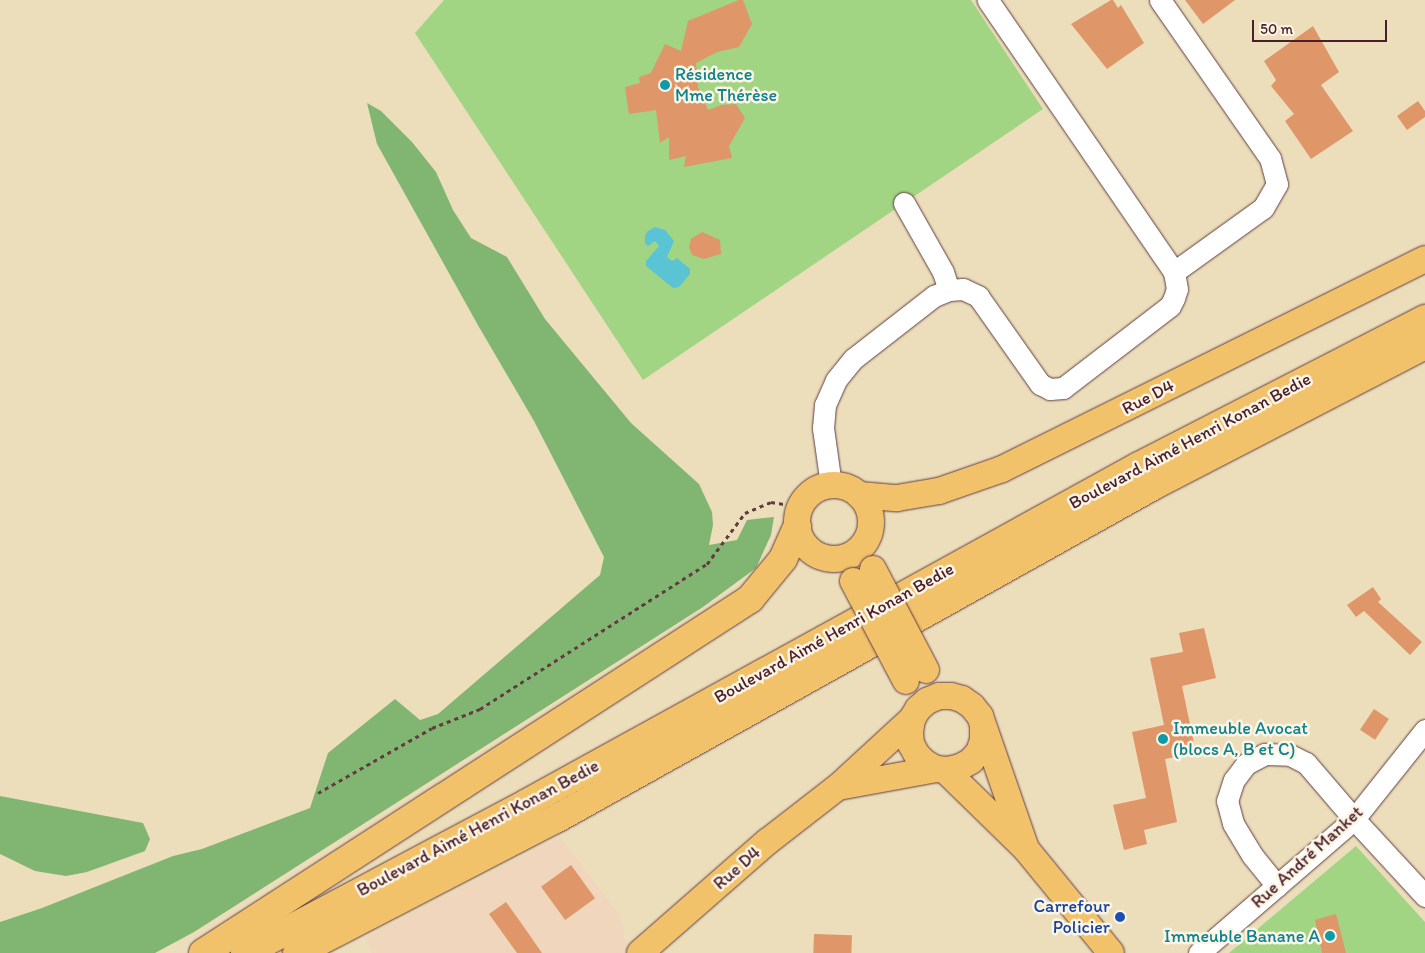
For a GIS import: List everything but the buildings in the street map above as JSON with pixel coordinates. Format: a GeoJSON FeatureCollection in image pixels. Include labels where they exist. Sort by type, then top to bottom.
{"type":"FeatureCollection","features":[{"type":"Feature","properties":{"kind":"highway","name":"Boulevard Aimé Henri Konan Bedie"},"geometry":{"type":"LineString","coordinates":[[245,953],[526,803],[1139,466],[1425,319]]}},
{"type":"Feature","properties":{"kind":"highway","name":"Boulevard Aimé Henri Konan Bedie"},"geometry":{"type":"LineString","coordinates":[[298,953],[556,819],[1153,486],[1425,345]]}},
{"type":"Feature","properties":{"kind":"highway"},"geometry":{"type":"LineString","coordinates":[[203,953],[750,599],[783,558],[798,517]]}},
{"type":"Feature","properties":{"kind":"main road","name":"Rue D4"},"geometry":{"type":"LineString","coordinates":[[831,485],[841,485],[859,495],[897,498],[940,491],[1002,469],[1425,259]]}},
{"type":"Feature","properties":{"kind":"main road"},"geometry":{"type":"LineString","coordinates":[[831,485],[812,492],[798,517],[800,537],[809,549],[822,557],[831,559],[863,575]]}},
{"type":"Feature","properties":{"kind":"main road"},"geometry":{"type":"LineString","coordinates":[[859,495],[870,512],[871,522],[866,542],[863,575],[916,676],[914,716],[910,732],[911,744],[917,755],[925,763],[940,769],[1026,849],[1111,953]]}},
{"type":"Feature","properties":{"kind":"main road"},"geometry":{"type":"LineString","coordinates":[[831,559],[851,555],[866,542]]}},
{"type":"Feature","properties":{"kind":"main road"},"geometry":{"type":"LineString","coordinates":[[916,676],[951,696],[962,699],[972,706],[980,716],[1026,849]]}},
{"type":"Feature","properties":{"kind":"main road"},"geometry":{"type":"LineString","coordinates":[[914,716],[927,701],[939,696],[951,696]]}},
{"type":"Feature","properties":{"kind":"main road","name":"Rue D4"},"geometry":{"type":"LineString","coordinates":[[640,953],[767,842],[838,787],[914,716]]}},
{"type":"Feature","properties":{"kind":"main road"},"geometry":{"type":"LineString","coordinates":[[940,769],[960,767],[971,761],[978,752],[983,740],[983,728]]}},
{"type":"Feature","properties":{"kind":"main road","name":"Rue D4"},"geometry":{"type":"LineString","coordinates":[[838,787],[940,769]]}},
{"type":"Feature","properties":{"kind":"street"},"geometry":{"type":"LineString","coordinates":[[831,485],[822,428],[825,405],[836,380],[861,354],[933,297],[949,290],[963,289],[978,296],[1040,384],[1050,389],[1063,388],[1170,306],[1177,289],[1174,272],[988,0]]}},
{"type":"Feature","properties":{"kind":"street"},"geometry":{"type":"LineString","coordinates":[[1160,0],[1270,158],[1277,184],[1263,208],[1174,272]]}},
{"type":"Feature","properties":{"kind":"street"},"geometry":{"type":"LineString","coordinates":[[904,203],[943,272],[949,290]]}},
{"type":"Feature","properties":{"kind":"street","name":"Rue André Manket"},"geometry":{"type":"LineString","coordinates":[[1199,953],[1354,819],[1425,730]]}},
{"type":"Feature","properties":{"kind":"street"},"geometry":{"type":"LineString","coordinates":[[1278,886],[1252,855],[1233,823],[1228,801],[1234,780],[1246,764],[1265,754],[1290,755],[1306,763],[1354,819],[1425,896]]}},
{"type":"Feature","properties":{"kind":"path"},"geometry":{"type":"LineString","coordinates":[[318,793],[432,728],[480,709],[707,564],[744,513],[771,502],[798,517]]}},
{"type":"Feature","properties":{"kind":"shaded area"},"geometry":{"type":"Polygon","coordinates":[[[560,837],[621,917],[627,949],[622,953],[372,953],[365,938],[560,837]]]}},
{"type":"Feature","properties":{"kind":"green space"},"geometry":{"type":"Polygon","coordinates":[[[444,0],[971,0],[1043,109],[643,380],[415,33],[444,0]]]}},
{"type":"Feature","properties":{"kind":"green space"},"geometry":{"type":"Polygon","coordinates":[[[367,103],[381,111],[412,142],[436,172],[453,210],[471,238],[507,257],[545,319],[631,423],[699,484],[712,512],[713,525],[709,545],[737,540],[747,520],[774,517],[771,535],[756,568],[703,607],[194,932],[155,953],[0,953],[0,922],[42,908],[173,856],[202,849],[310,808],[328,753],[395,699],[420,720],[438,714],[600,575],[604,557],[534,421],[377,144],[367,103]]]}},
{"type":"Feature","properties":{"kind":"green space"},"geometry":{"type":"Polygon","coordinates":[[[0,796],[143,823],[150,839],[145,851],[87,872],[66,876],[35,871],[0,854],[0,796]]]}},
{"type":"Feature","properties":{"kind":"green space"},"geometry":{"type":"Polygon","coordinates":[[[1356,846],[1425,922],[1425,953],[1229,953],[1356,846]]]}},
{"type":"Feature","properties":{"kind":"water"},"geometry":{"type":"Polygon","coordinates":[[[655,227],[665,230],[674,241],[667,257],[672,261],[677,258],[690,269],[690,274],[679,287],[673,288],[646,266],[646,261],[659,246],[655,241],[648,246],[645,243],[645,235],[655,227]]]}},
{"type":"Feature","properties":{"kind":"place","name":"Résidence Mme Thérèse"},"geometry":{"type":"Point","coordinates":[665,85]}},
{"type":"Feature","properties":{"kind":"place","name":"Immeuble Avocat (blocs A, B et C)"},"geometry":{"type":"Point","coordinates":[1163,739]}},
{"type":"Feature","properties":{"kind":"place","name":"Carrefour Policier"},"geometry":{"type":"Point","coordinates":[1120,917]}},
{"type":"Feature","properties":{"kind":"place","name":"Immeuble Banane A"},"geometry":{"type":"Point","coordinates":[1330,936]}}]}
